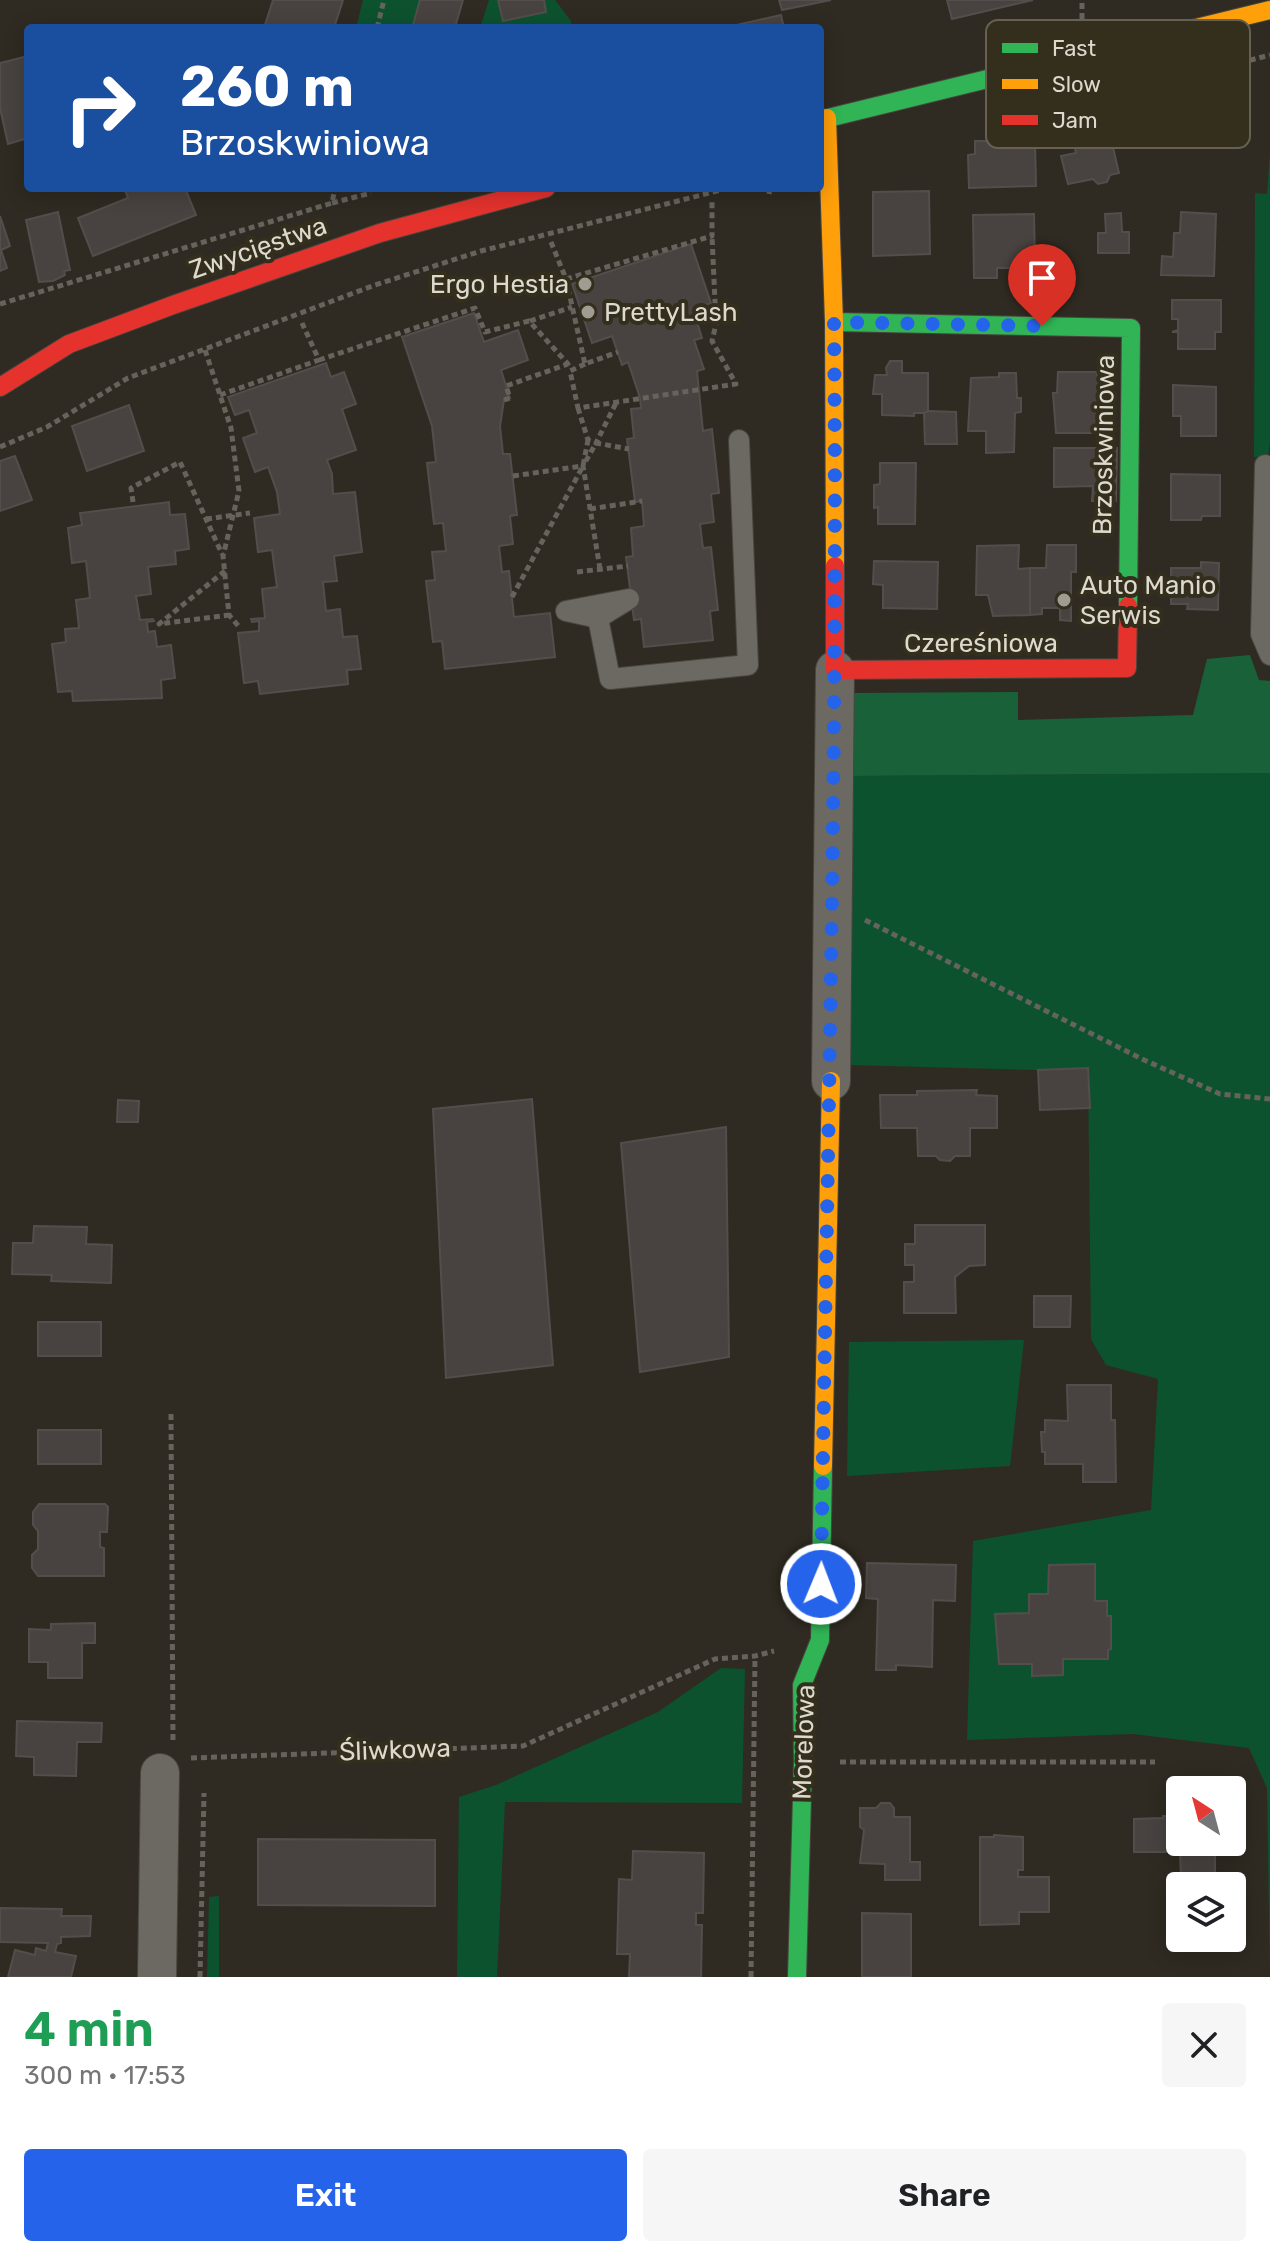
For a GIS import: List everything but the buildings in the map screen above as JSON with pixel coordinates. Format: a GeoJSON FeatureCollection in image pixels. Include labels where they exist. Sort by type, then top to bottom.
{"type":"FeatureCollection","features":[{"type":"Feature","properties":{"kind":"street"},"geometry":{"type":"LineString","coordinates":[[1229,20],[1270,10]]}},
{"type":"Feature","properties":{"kind":"street"},"geometry":{"type":"LineString","coordinates":[[824,119],[986,79]]}},
{"type":"Feature","properties":{"kind":"street","name":"Morelowa"},"geometry":{"type":"LineString","coordinates":[[797,1977],[802,1685],[820,1640],[831,1081],[834,322],[824,119]]}},
{"type":"Feature","properties":{"kind":"street","name":"Zwycięstwa"},"geometry":{"type":"LineString","coordinates":[[0,387],[69,344],[158,311],[380,233],[531,192]]}},
{"type":"Feature","properties":{"kind":"street","name":"Brzoskwiniowa"},"geometry":{"type":"LineString","coordinates":[[834,322],[1131,328],[1127,668]]}},
{"type":"Feature","properties":{"kind":"street","name":"Czereśniowa"},"geometry":{"type":"LineString","coordinates":[[835,670],[1127,668]]}},
{"type":"Feature","properties":{"kind":"street"},"geometry":{"type":"LineString","coordinates":[[157,1977],[167,1766]]}},
{"type":"Feature","properties":{"kind":"lane"},"geometry":{"type":"LineString","coordinates":[[598,618],[610,679],[748,665],[739,440]]}},
{"type":"Feature","properties":{"kind":"lane"},"geometry":{"type":"LineString","coordinates":[[1265,465],[1261,634],[1270,655]]}},
{"type":"Feature","properties":{"kind":"path"},"geometry":{"type":"LineString","coordinates":[[378,24],[384,0]]}},
{"type":"Feature","properties":{"kind":"path"},"geometry":{"type":"LineString","coordinates":[[1250,60],[1270,55]]}},
{"type":"Feature","properties":{"kind":"path"},"geometry":{"type":"LineString","coordinates":[[332,203],[334,192]]}},
{"type":"Feature","properties":{"kind":"path"},"geometry":{"type":"LineString","coordinates":[[0,304],[376,192]]}},
{"type":"Feature","properties":{"kind":"path"},"geometry":{"type":"LineString","coordinates":[[0,447],[47,427],[128,378],[375,285],[481,251],[713,192]]}},
{"type":"Feature","properties":{"kind":"path"},"geometry":{"type":"LineString","coordinates":[[578,408],[736,384],[712,341],[716,324],[712,201]]}},
{"type":"Feature","properties":{"kind":"path"},"geometry":{"type":"LineString","coordinates":[[566,279],[712,236]]}},
{"type":"Feature","properties":{"kind":"path"},"geometry":{"type":"LineString","coordinates":[[551,242],[566,279],[585,364]]}},
{"type":"Feature","properties":{"kind":"path"},"geometry":{"type":"LineString","coordinates":[[220,395],[475,308],[485,332],[572,307]]}},
{"type":"Feature","properties":{"kind":"path"},"geometry":{"type":"LineString","coordinates":[[529,321],[569,367],[588,440],[583,466],[600,569]]}},
{"type":"Feature","properties":{"kind":"path"},"geometry":{"type":"LineString","coordinates":[[302,323],[319,360]]}},
{"type":"Feature","properties":{"kind":"path"},"geometry":{"type":"LineString","coordinates":[[205,350],[231,428],[239,491],[223,556]]}},
{"type":"Feature","properties":{"kind":"path"},"geometry":{"type":"LineString","coordinates":[[504,400],[510,398],[506,386],[618,352]]}},
{"type":"Feature","properties":{"kind":"path"},"geometry":{"type":"LineString","coordinates":[[512,597],[617,402]]}},
{"type":"Feature","properties":{"kind":"path"},"geometry":{"type":"LineString","coordinates":[[588,440],[629,449]]}},
{"type":"Feature","properties":{"kind":"path"},"geometry":{"type":"LineString","coordinates":[[133,502],[131,488],[180,462],[223,556],[229,615],[240,628]]}},
{"type":"Feature","properties":{"kind":"path"},"geometry":{"type":"LineString","coordinates":[[513,476],[583,466]]}},
{"type":"Feature","properties":{"kind":"path"},"geometry":{"type":"LineString","coordinates":[[590,509],[642,501]]}},
{"type":"Feature","properties":{"kind":"path"},"geometry":{"type":"LineString","coordinates":[[206,519],[250,513]]}},
{"type":"Feature","properties":{"kind":"path"},"geometry":{"type":"LineString","coordinates":[[577,572],[628,566]]}},
{"type":"Feature","properties":{"kind":"path"},"geometry":{"type":"LineString","coordinates":[[225,571],[159,624],[229,615]]}},
{"type":"Feature","properties":{"kind":"path"},"geometry":{"type":"LineString","coordinates":[[832,903],[1155,1065],[1220,1094],[1270,1099]]}},
{"type":"Feature","properties":{"kind":"path"},"geometry":{"type":"LineString","coordinates":[[167,1766],[171,1414]]}},
{"type":"Feature","properties":{"kind":"path","name":"Śliwkowa"},"geometry":{"type":"LineString","coordinates":[[167,1766],[523,1746],[715,1659],[755,1656],[820,1640]]}},
{"type":"Feature","properties":{"kind":"path"},"geometry":{"type":"LineString","coordinates":[[751,1977],[755,1656]]}},
{"type":"Feature","properties":{"kind":"path"},"geometry":{"type":"LineString","coordinates":[[803,1762],[1155,1762]]}},
{"type":"Feature","properties":{"kind":"path"},"geometry":{"type":"LineString","coordinates":[[200,1977],[204,1793]]}},
{"type":"Feature","properties":{"kind":"green space"},"geometry":{"type":"Polygon","coordinates":[[[363,0],[420,0],[413,24],[357,24],[363,0]]]}},
{"type":"Feature","properties":{"kind":"green space"},"geometry":{"type":"Polygon","coordinates":[[[489,0],[555,0],[571,21],[571,24],[481,24],[489,0]]]}},
{"type":"Feature","properties":{"kind":"green space"},"geometry":{"type":"Polygon","coordinates":[[[1270,153],[1270,443],[1268,456],[1254,457],[1255,193],[1267,194],[1270,153]]]}},
{"type":"Feature","properties":{"kind":"green space"},"geometry":{"type":"Polygon","coordinates":[[[1250,655],[1259,680],[1270,681],[1270,773],[849,776],[852,693],[1018,692],[1018,720],[1193,715],[1207,659],[1250,655]]]}},
{"type":"Feature","properties":{"kind":"green space"},"geometry":{"type":"Polygon","coordinates":[[[1270,773],[1270,1977],[1267,1788],[1249,1748],[1133,1734],[967,1740],[973,1541],[1151,1510],[1158,1379],[1106,1365],[1091,1339],[1088,1068],[1038,1070],[849,1065],[849,776],[1270,773]]]}},
{"type":"Feature","properties":{"kind":"green space"},"geometry":{"type":"Polygon","coordinates":[[[1024,1340],[1010,1466],[847,1476],[849,1342],[1024,1340]]]}},
{"type":"Feature","properties":{"kind":"green space"},"geometry":{"type":"Polygon","coordinates":[[[721,1668],[745,1669],[742,1803],[505,1802],[497,1977],[457,1977],[459,1797],[496,1785],[658,1712],[721,1668]]]}},
{"type":"Feature","properties":{"kind":"green space"},"geometry":{"type":"Polygon","coordinates":[[[219,1896],[219,1977],[207,1977],[209,1897],[219,1896]]]}},
{"type":"Feature","properties":{"kind":"traffic: fast"},"geometry":{"type":"LineString","coordinates":[[824,119],[986,79]]}},
{"type":"Feature","properties":{"kind":"traffic: fast"},"geometry":{"type":"LineString","coordinates":[[834,322],[1131,328],[1128,606]]}},
{"type":"Feature","properties":{"kind":"traffic: fast"},"geometry":{"type":"LineString","coordinates":[[797,1977],[802,1685],[820,1640],[823,1466]]}},
{"type":"Feature","properties":{"kind":"traffic: slow"},"geometry":{"type":"LineString","coordinates":[[1229,20],[1270,10]]}},
{"type":"Feature","properties":{"kind":"traffic: slow"},"geometry":{"type":"LineString","coordinates":[[827,118],[834,322],[835,566]]}},
{"type":"Feature","properties":{"kind":"traffic: slow"},"geometry":{"type":"LineString","coordinates":[[823,1466],[831,1081]]}},
{"type":"Feature","properties":{"kind":"traffic: jam"},"geometry":{"type":"LineString","coordinates":[[0,387],[69,344],[173,305],[380,233],[531,192]]}},
{"type":"Feature","properties":{"kind":"traffic: jam"},"geometry":{"type":"LineString","coordinates":[[835,566],[835,670],[1127,668],[1128,606]]}},
{"type":"Feature","properties":{"kind":"place","name":"Ergo Hestia"},"geometry":{"type":"Point","coordinates":[585,284]}},
{"type":"Feature","properties":{"kind":"place","name":"PrettyLash"},"geometry":{"type":"Point","coordinates":[588,312]}},
{"type":"Feature","properties":{"kind":"place","name":"Auto Manio Serwis"},"geometry":{"type":"Point","coordinates":[1064,600]}},
{"type":"Feature","properties":{"kind":"route"},"geometry":{"type":"LineString","coordinates":[[821,1584],[831,1081],[834,322],[1042,326]]}}]}
